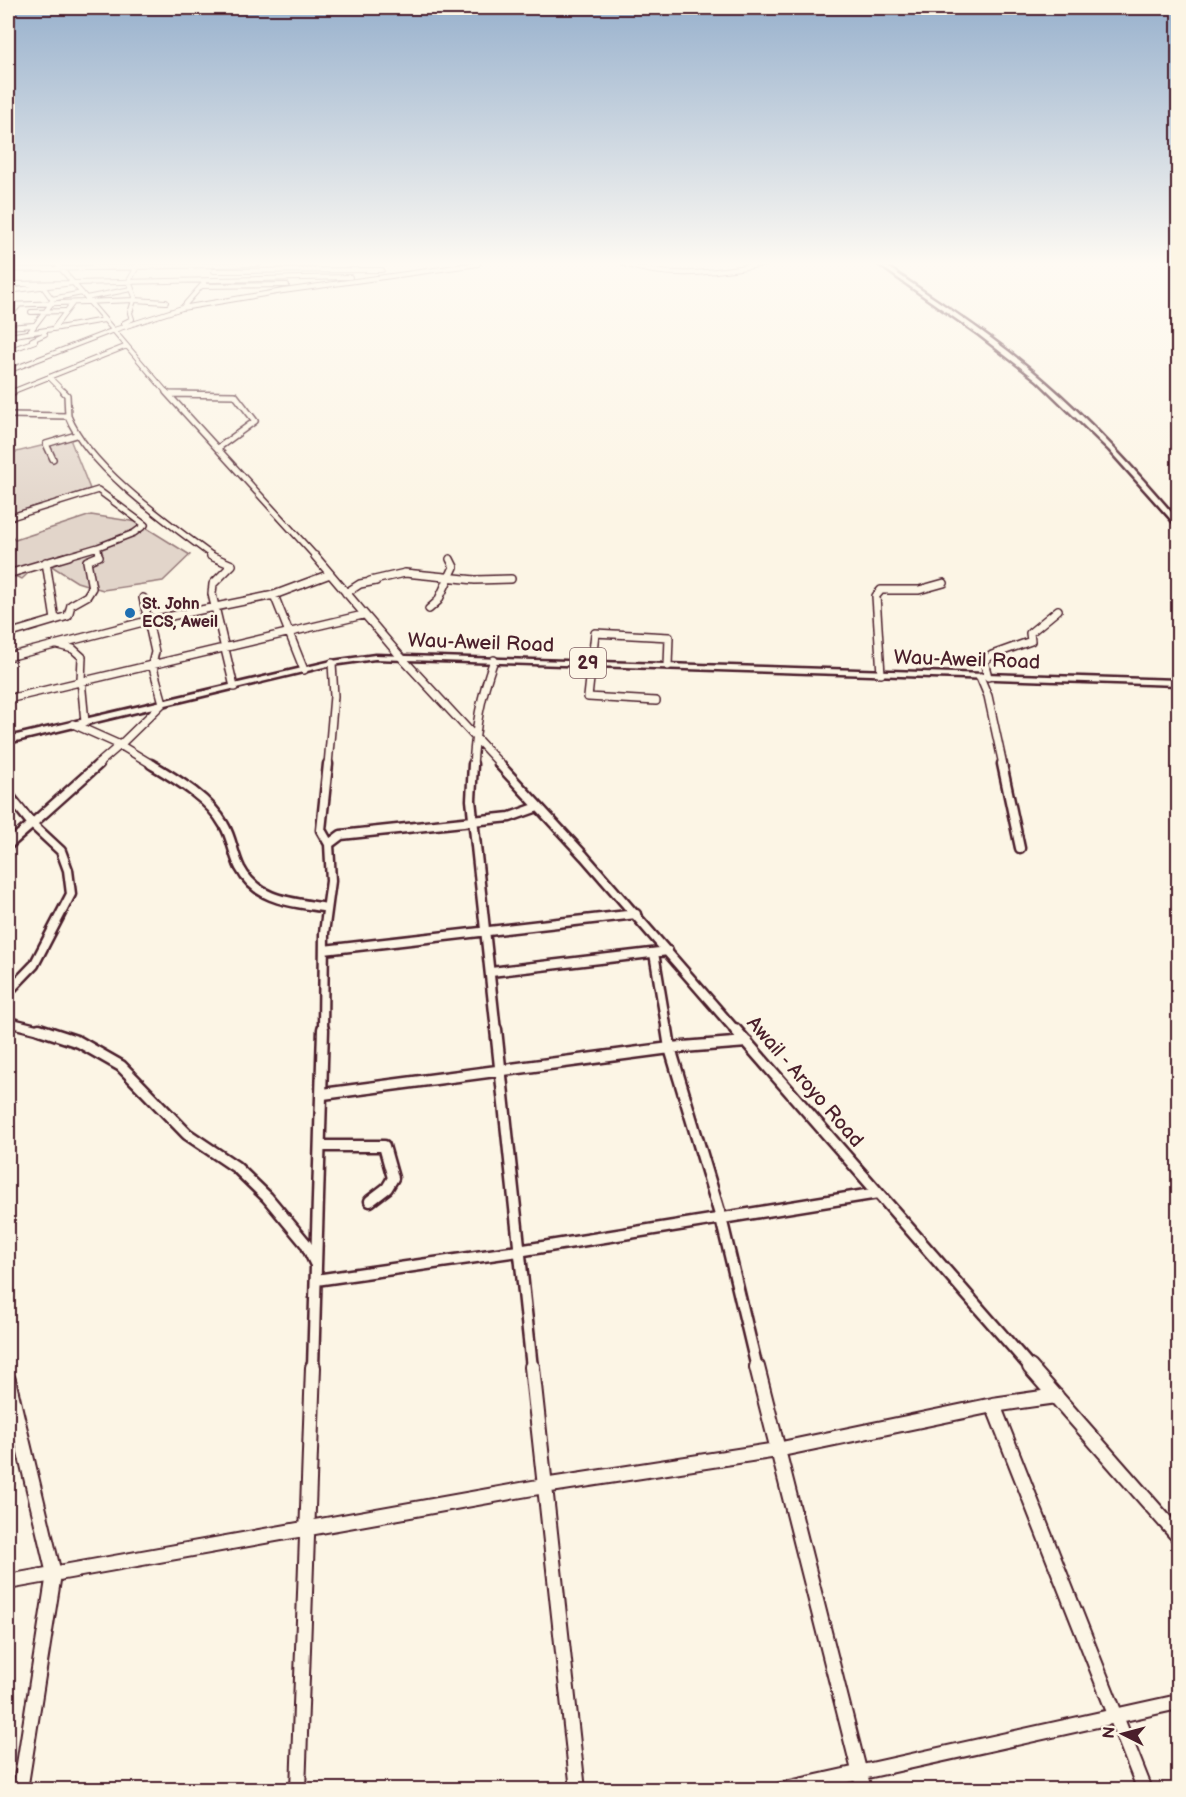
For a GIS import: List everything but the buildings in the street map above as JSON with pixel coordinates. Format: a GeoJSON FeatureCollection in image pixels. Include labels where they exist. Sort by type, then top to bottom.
{"type":"FeatureCollection","features":[{"type":"Feature","properties":{"kind":"main road"},"geometry":{"type":"LineString","coordinates":[[996,348],[1060,398],[1108,445],[1179,524]]}},
{"type":"Feature","properties":{"kind":"main road","name":"Wau-Aweil Road"},"geometry":{"type":"LineString","coordinates":[[8,740],[332,663],[375,657],[400,656],[1179,683]]}},
{"type":"Feature","properties":{"kind":"street"},"geometry":{"type":"LineString","coordinates":[[8,371],[66,348]]}},
{"type":"Feature","properties":{"kind":"street"},"geometry":{"type":"LineString","coordinates":[[8,394],[122,348]]}},
{"type":"Feature","properties":{"kind":"street","name":"Awail - Aroyo Road"},"geometry":{"type":"LineString","coordinates":[[129,348],[330,574],[363,615],[636,914],[1179,1536]]}},
{"type":"Feature","properties":{"kind":"street"},"geometry":{"type":"LineString","coordinates":[[49,377],[66,395],[68,416],[76,435],[125,486],[212,556],[232,565],[213,584],[214,608],[226,647],[234,687]]}},
{"type":"Feature","properties":{"kind":"street"},"geometry":{"type":"LineString","coordinates":[[169,394],[235,395],[255,421],[240,432],[236,438],[218,448]]}},
{"type":"Feature","properties":{"kind":"street"},"geometry":{"type":"LineString","coordinates":[[9,414],[68,416]]}},
{"type":"Feature","properties":{"kind":"street"},"geometry":{"type":"LineString","coordinates":[[53,459],[46,444],[76,435]]}},
{"type":"Feature","properties":{"kind":"street"},"geometry":{"type":"LineString","coordinates":[[8,518],[98,490],[145,525],[134,533],[98,547],[8,574]]}},
{"type":"Feature","properties":{"kind":"street"},"geometry":{"type":"LineString","coordinates":[[8,634],[68,616],[71,605],[87,596],[92,588],[87,561],[99,557],[98,547]]}},
{"type":"Feature","properties":{"kind":"street"},"geometry":{"type":"LineString","coordinates":[[429,609],[438,602],[454,567],[450,559]]}},
{"type":"Feature","properties":{"kind":"street"},"geometry":{"type":"LineString","coordinates":[[46,562],[55,620]]}},
{"type":"Feature","properties":{"kind":"street"},"geometry":{"type":"LineString","coordinates":[[346,593],[360,584],[415,571],[488,581],[511,579]]}},
{"type":"Feature","properties":{"kind":"street"},"geometry":{"type":"LineString","coordinates":[[8,657],[147,621],[274,595],[330,574]]}},
{"type":"Feature","properties":{"kind":"street"},"geometry":{"type":"LineString","coordinates":[[370,581],[379,582]]}},
{"type":"Feature","properties":{"kind":"street"},"geometry":{"type":"LineString","coordinates":[[881,674],[876,596],[881,590],[913,591],[944,583]]}},
{"type":"Feature","properties":{"kind":"street"},"geometry":{"type":"LineString","coordinates":[[274,595],[304,670]]}},
{"type":"Feature","properties":{"kind":"street"},"geometry":{"type":"LineString","coordinates":[[8,846],[163,703],[152,664],[155,652],[143,598]]}},
{"type":"Feature","properties":{"kind":"street"},"geometry":{"type":"LineString","coordinates":[[1020,848],[984,677],[984,661],[992,655],[1031,640],[1030,633],[1058,610]]}},
{"type":"Feature","properties":{"kind":"street"},"geometry":{"type":"LineString","coordinates":[[8,699],[363,615]]}},
{"type":"Feature","properties":{"kind":"street"},"geometry":{"type":"LineString","coordinates":[[656,701],[588,697],[595,633],[669,637],[668,666]]}},
{"type":"Feature","properties":{"kind":"street"},"geometry":{"type":"LineString","coordinates":[[58,644],[73,649],[82,657],[81,680],[85,722]]}},
{"type":"Feature","properties":{"kind":"street"},"geometry":{"type":"LineString","coordinates":[[494,660],[481,696],[475,735],[471,800],[578,1790]]}},
{"type":"Feature","properties":{"kind":"street"},"geometry":{"type":"LineString","coordinates":[[298,1790],[323,1094],[324,950],[331,881],[329,844],[321,830],[321,813],[332,737],[334,696],[332,663]]}},
{"type":"Feature","properties":{"kind":"street"},"geometry":{"type":"LineString","coordinates":[[73,724],[120,745],[193,790],[224,824],[240,869],[261,892],[273,899],[327,908]]}},
{"type":"Feature","properties":{"kind":"street"},"geometry":{"type":"LineString","coordinates":[[8,794],[32,824],[61,851],[68,870],[71,894],[34,965],[8,992]]}},
{"type":"Feature","properties":{"kind":"street"},"geometry":{"type":"LineString","coordinates":[[329,844],[341,835],[510,817],[538,807]]}},
{"type":"Feature","properties":{"kind":"street"},"geometry":{"type":"LineString","coordinates":[[324,950],[636,914]]}},
{"type":"Feature","properties":{"kind":"street"},"geometry":{"type":"LineString","coordinates":[[490,972],[668,951]]}},
{"type":"Feature","properties":{"kind":"street"},"geometry":{"type":"LineString","coordinates":[[654,953],[670,1048],[721,1218],[777,1450],[864,1790]]}},
{"type":"Feature","properties":{"kind":"street"},"geometry":{"type":"LineString","coordinates":[[8,1022],[36,1028],[79,1042],[121,1066],[188,1134],[236,1167],[267,1197],[306,1244],[316,1265]]}},
{"type":"Feature","properties":{"kind":"street"},"geometry":{"type":"LineString","coordinates":[[323,1094],[670,1048],[747,1042]]}},
{"type":"Feature","properties":{"kind":"street"},"geometry":{"type":"LineString","coordinates":[[321,1146],[384,1146],[394,1176],[391,1186],[370,1201]]}},
{"type":"Feature","properties":{"kind":"street"},"geometry":{"type":"LineString","coordinates":[[316,1280],[518,1251],[878,1193]]}},
{"type":"Feature","properties":{"kind":"street"},"geometry":{"type":"LineString","coordinates":[[8,1380],[54,1574],[20,1790]]}},
{"type":"Feature","properties":{"kind":"street"},"geometry":{"type":"LineString","coordinates":[[8,1582],[544,1486],[777,1450],[993,1405],[1056,1396]]}},
{"type":"Feature","properties":{"kind":"street"},"geometry":{"type":"LineString","coordinates":[[993,1405],[1144,1790]]}},
{"type":"Feature","properties":{"kind":"street"},"geometry":{"type":"LineString","coordinates":[[781,1790],[1179,1702]]}},
{"type":"Feature","properties":{"kind":"shaded area"},"geometry":{"type":"Polygon","coordinates":[[[70,439],[90,489],[8,515],[8,454],[70,439]]]}},
{"type":"Feature","properties":{"kind":"shaded area"},"geometry":{"type":"Polygon","coordinates":[[[91,515],[137,522],[190,555],[163,581],[103,590],[77,582],[42,560],[22,579],[8,574],[8,531],[15,540],[91,515]]]}},
{"type":"Feature","properties":{"kind":"place","name":"St. John ECS, Aweil"},"geometry":{"type":"Point","coordinates":[130,613]}}]}
